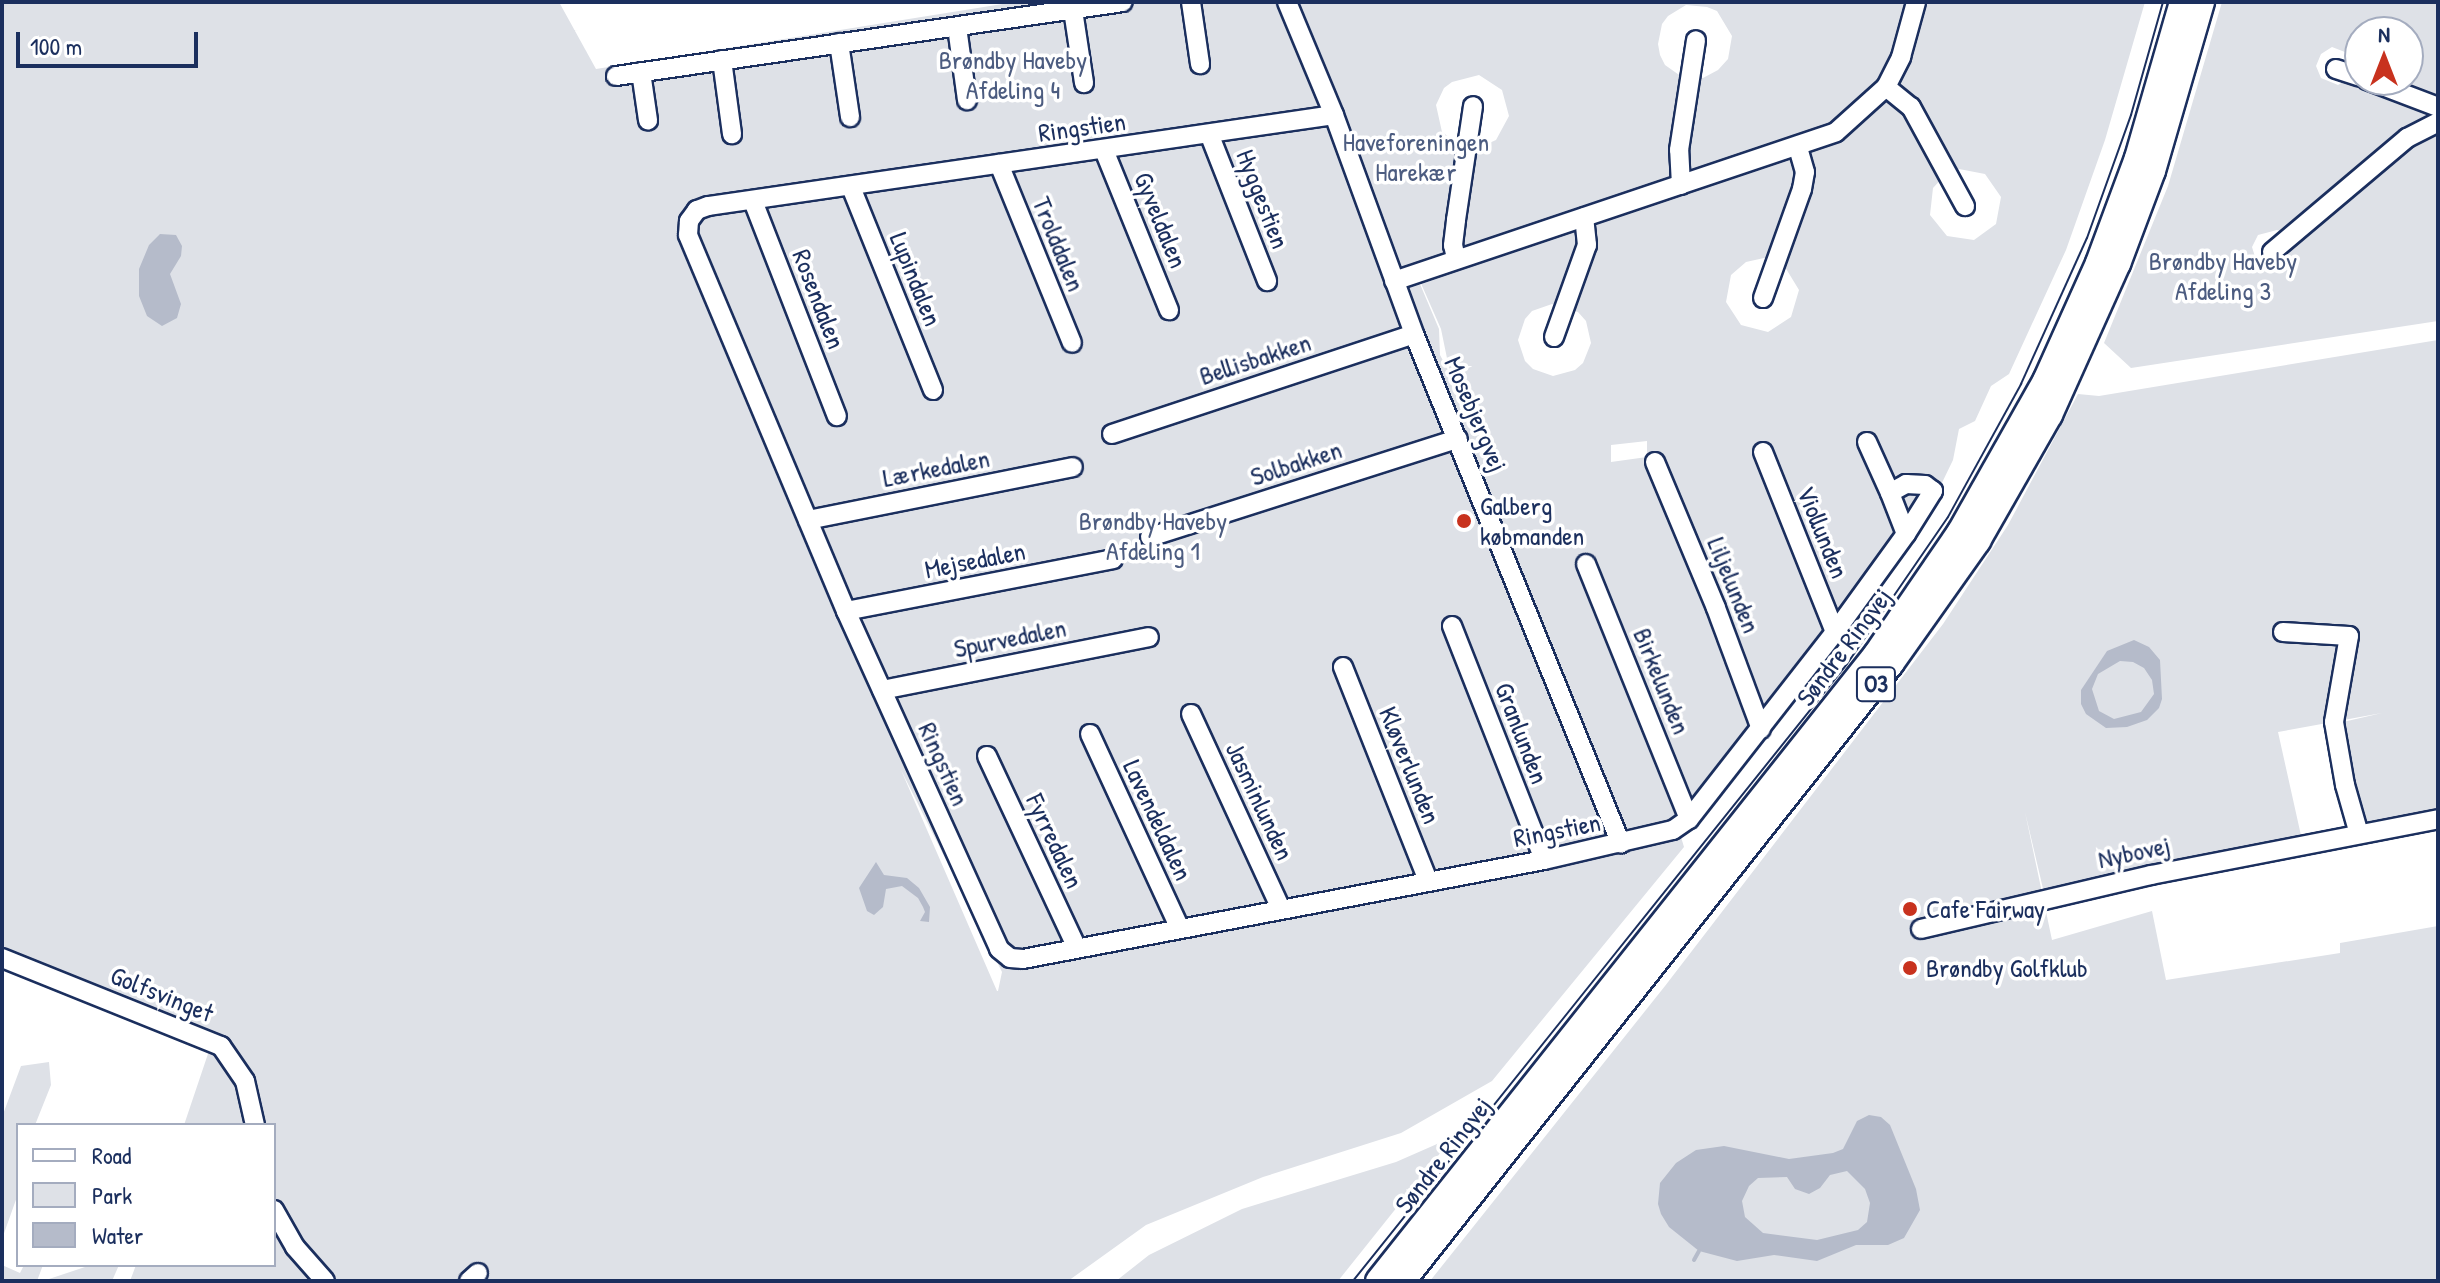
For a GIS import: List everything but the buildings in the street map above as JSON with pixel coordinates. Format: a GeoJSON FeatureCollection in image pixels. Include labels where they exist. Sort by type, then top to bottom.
{"type":"FeatureCollection","features":[{"type":"Feature","properties":{"kind":"main road","name":"Søndre Ringvej"},"geometry":{"type":"LineString","coordinates":[[1378,1281],[1867,667],[1959,533],[2045,381],[2093,275],[2137,158],[2182,2]]}},
{"type":"Feature","properties":{"kind":"main road","name":"Søndre Ringvej"},"geometry":{"type":"LineString","coordinates":[[1403,1281],[1891,664],[1978,541],[2050,415],[2118,264],[2158,156],[2202,2]]}},
{"type":"Feature","properties":{"kind":"street"},"geometry":{"type":"LineString","coordinates":[[616,76],[1123,2]]}},
{"type":"Feature","properties":{"kind":"street"},"geometry":{"type":"LineString","coordinates":[[1191,2],[1200,64]]}},
{"type":"Feature","properties":{"kind":"street","name":"Mosebjergvej"},"geometry":{"type":"LineString","coordinates":[[1287,2],[1334,115],[1414,334],[1621,844]]}},
{"type":"Feature","properties":{"kind":"street"},"geometry":{"type":"LineString","coordinates":[[1394,281],[1836,132],[1886,87],[1901,57],[1916,2]]}},
{"type":"Feature","properties":{"kind":"street"},"geometry":{"type":"LineString","coordinates":[[1073,10],[1084,83]]}},
{"type":"Feature","properties":{"kind":"street"},"geometry":{"type":"LineString","coordinates":[[957,27],[967,100]]}},
{"type":"Feature","properties":{"kind":"street"},"geometry":{"type":"LineString","coordinates":[[1681,185],[1679,150],[1696,40]]}},
{"type":"Feature","properties":{"kind":"street"},"geometry":{"type":"LineString","coordinates":[[839,43],[850,117]]}},
{"type":"Feature","properties":{"kind":"street"},"geometry":{"type":"LineString","coordinates":[[722,60],[732,134]]}},
{"type":"Feature","properties":{"kind":"street"},"geometry":{"type":"LineString","coordinates":[[2336,69],[2344,72]]}},
{"type":"Feature","properties":{"kind":"street"},"geometry":{"type":"LineString","coordinates":[[641,72],[648,120]]}},
{"type":"Feature","properties":{"kind":"street"},"geometry":{"type":"LineString","coordinates":[[1886,87],[1911,107],[1965,206]]}},
{"type":"Feature","properties":{"kind":"street"},"geometry":{"type":"LineString","coordinates":[[2409,96],[2438,107]]}},
{"type":"Feature","properties":{"kind":"street"},"geometry":{"type":"LineString","coordinates":[[1456,258],[1453,245],[1473,106]]}},
{"type":"Feature","properties":{"kind":"street","name":"Ringstien"},"geometry":{"type":"LineString","coordinates":[[1334,115],[1210,136],[999,164],[697,210],[689,221],[688,235],[846,611],[999,949],[1010,958],[1023,959],[1657,836],[1689,819],[1835,632],[1933,491],[1913,482],[1890,493]]}},
{"type":"Feature","properties":{"kind":"street"},"geometry":{"type":"LineString","coordinates":[[2272,252],[2407,138],[2438,122]]}},
{"type":"Feature","properties":{"kind":"street","name":"Hyggestien"},"geometry":{"type":"LineString","coordinates":[[1210,136],[1267,281]]}},
{"type":"Feature","properties":{"kind":"street"},"geometry":{"type":"LineString","coordinates":[[1763,298],[1802,189],[1805,172],[1798,147]]}},
{"type":"Feature","properties":{"kind":"street","name":"Gyveldalen"},"geometry":{"type":"LineString","coordinates":[[1104,150],[1169,310]]}},
{"type":"Feature","properties":{"kind":"street","name":"Trolddalen"},"geometry":{"type":"LineString","coordinates":[[999,164],[1072,343]]}},
{"type":"Feature","properties":{"kind":"street","name":"Lupindalen"},"geometry":{"type":"LineString","coordinates":[[851,187],[933,390]]}},
{"type":"Feature","properties":{"kind":"street","name":"Rosendalen"},"geometry":{"type":"LineString","coordinates":[[753,201],[837,416]]}},
{"type":"Feature","properties":{"kind":"street"},"geometry":{"type":"LineString","coordinates":[[1554,337],[1587,245],[1584,217]]}},
{"type":"Feature","properties":{"kind":"street","name":"Bellisbakken"},"geometry":{"type":"LineString","coordinates":[[1112,434],[1414,334]]}},
{"type":"Feature","properties":{"kind":"street","name":"Solbakken"},"geometry":{"type":"LineString","coordinates":[[1150,537],[1458,439]]}},
{"type":"Feature","properties":{"kind":"street"},"geometry":{"type":"LineString","coordinates":[[1867,442],[1906,534]]}},
{"type":"Feature","properties":{"kind":"street","name":"Viollunden"},"geometry":{"type":"LineString","coordinates":[[1763,452],[1835,632]]}},
{"type":"Feature","properties":{"kind":"street","name":"Liljelunden"},"geometry":{"type":"LineString","coordinates":[[1655,462],[1761,729]]}},
{"type":"Feature","properties":{"kind":"street","name":"Lærkedalen"},"geometry":{"type":"LineString","coordinates":[[808,520],[1073,467]]}},
{"type":"Feature","properties":{"kind":"street","name":"Mejsedalen"},"geometry":{"type":"LineString","coordinates":[[846,611],[1113,559]]}},
{"type":"Feature","properties":{"kind":"street","name":"Birkelunden"},"geometry":{"type":"LineString","coordinates":[[1586,564],[1689,819]]}},
{"type":"Feature","properties":{"kind":"street","name":"Granlunden"},"geometry":{"type":"LineString","coordinates":[[1452,626],[1544,860]]}},
{"type":"Feature","properties":{"kind":"street"},"geometry":{"type":"LineString","coordinates":[[2283,632],[2349,636],[2334,722],[2345,785],[2359,834]]}},
{"type":"Feature","properties":{"kind":"street","name":"Spurvedalen"},"geometry":{"type":"LineString","coordinates":[[882,690],[1149,637]]}},
{"type":"Feature","properties":{"kind":"street","name":"Kløverlunden"},"geometry":{"type":"LineString","coordinates":[[1343,667],[1428,881]]}},
{"type":"Feature","properties":{"kind":"street","name":"Jasminlunden"},"geometry":{"type":"LineString","coordinates":[[1191,714],[1281,909]]}},
{"type":"Feature","properties":{"kind":"street","name":"Lavendeldalen"},"geometry":{"type":"LineString","coordinates":[[1090,734],[1179,927]]}},
{"type":"Feature","properties":{"kind":"street","name":"Fyrredalen"},"geometry":{"type":"LineString","coordinates":[[987,756],[1077,948]]}},
{"type":"Feature","properties":{"kind":"street","name":"Nybovej"},"geometry":{"type":"LineString","coordinates":[[1921,929],[2041,898],[2438,819]]}},
{"type":"Feature","properties":{"kind":"street","name":"Golfsvinget"},"geometry":{"type":"LineString","coordinates":[[2,958],[221,1046],[245,1081],[255,1123]]}},
{"type":"Feature","properties":{"kind":"street"},"geometry":{"type":"LineString","coordinates":[[276,1214],[295,1247],[325,1281]]}},
{"type":"Feature","properties":{"kind":"green space"},"geometry":{"type":"Polygon","coordinates":[[[2,2],[559,2],[596,69],[1015,2],[1277,2],[1322,102],[1335,99],[1296,2],[2145,2],[2105,140],[2066,250],[2009,374],[1991,386],[1975,421],[1959,429],[1953,460],[1938,491],[1843,629],[1681,837],[1684,847],[1492,1081],[1401,1133],[1263,1177],[1146,1225],[1068,1281],[130,1281],[135,1267],[276,1267],[276,1123],[185,1123],[214,1036],[2,953],[2,2]],[[1686,5],[1668,16],[1662,24],[1658,44],[1665,65],[1682,77],[1703,78],[1718,70],[1728,59],[1732,36],[1717,11],[1686,5]],[[1479,75],[1452,82],[1444,88],[1436,105],[1442,132],[1463,147],[1478,148],[1496,140],[1509,116],[1502,90],[1479,75]],[[1959,169],[1945,175],[1933,188],[1930,215],[1947,236],[1974,240],[1996,224],[2001,197],[1985,174],[1959,169]],[[1764,258],[1746,262],[1731,275],[1726,302],[1741,325],[1768,332],[1791,317],[1799,290],[1785,267],[1764,258]],[[1412,263],[1406,265],[1408,273],[1401,289],[1420,284],[1439,329],[1440,355],[1473,417],[1489,462],[1497,462],[1449,368],[1441,329],[1412,263]],[[1552,304],[1532,311],[1525,319],[1518,340],[1525,361],[1533,369],[1553,376],[1575,370],[1583,363],[1591,343],[1586,321],[1578,312],[1552,304]],[[1647,441],[1611,445],[1611,462],[1647,457],[1647,441]],[[901,770],[997,991],[1002,972],[901,770]]]}},
{"type":"Feature","properties":{"kind":"green space","name":"Brøndby Haveby Afdeling 3"},"geometry":{"type":"Polygon","coordinates":[[[2222,2],[2438,2],[2438,321],[2131,368],[2104,343],[2168,186],[2222,2]],[[2277,230],[2258,235],[2252,247],[2256,260],[2267,267],[2280,266],[2291,250],[2283,232],[2277,230]]]}},
{"type":"Feature","properties":{"kind":"green space","name":"Brøndby Golfklub"},"geometry":{"type":"Polygon","coordinates":[[[2438,340],[2438,816],[2362,832],[2343,722],[2382,713],[2278,732],[2302,840],[2044,893],[2025,812],[2052,940],[2152,911],[2166,980],[2340,953],[2340,943],[2438,926],[2438,1281],[1430,1281],[1665,986],[1943,624],[2008,525],[2078,394],[2099,396],[2438,340]]]}},
{"type":"Feature","properties":{"kind":"green space"},"geometry":{"type":"Polygon","coordinates":[[[49,1062],[51,1085],[36,1123],[16,1123],[16,1200],[2,1239],[2,1117],[21,1066],[49,1062]]]}},
{"type":"Feature","properties":{"kind":"green space"},"geometry":{"type":"Polygon","coordinates":[[[1453,1137],[1338,1281],[1116,1281],[1149,1255],[1242,1209],[1396,1162],[1453,1137]]]}},
{"type":"Feature","properties":{"kind":"green space"},"geometry":{"type":"Polygon","coordinates":[[[2,1265],[20,1273],[23,1267],[42,1267],[37,1281],[2,1281],[2,1265]]]}},
{"type":"Feature","properties":{"kind":"green space"},"geometry":{"type":"Polygon","coordinates":[[[85,1267],[118,1267],[112,1281],[43,1281],[85,1267]]]}},
{"type":"Feature","properties":{"kind":"water"},"geometry":{"type":"Polygon","coordinates":[[[160,234],[176,235],[182,246],[181,256],[170,274],[181,304],[177,318],[162,326],[147,316],[139,296],[139,269],[149,245],[160,234]]]}},
{"type":"Feature","properties":{"kind":"water"},"geometry":{"type":"Polygon","coordinates":[[[2134,640],[2149,647],[2160,660],[2162,699],[2159,708],[2147,720],[2127,727],[2106,728],[2086,714],[2081,704],[2081,690],[2107,651],[2134,640]],[[2120,661],[2098,674],[2092,689],[2099,711],[2114,719],[2141,712],[2154,694],[2152,680],[2144,668],[2133,662],[2120,661]]]}},
{"type":"Feature","properties":{"kind":"water"},"geometry":{"type":"Polygon","coordinates":[[[876,862],[884,875],[907,878],[919,888],[930,907],[929,922],[920,921],[925,912],[923,907],[918,898],[902,886],[886,889],[883,907],[874,915],[867,911],[859,888],[876,862]]]}},
{"type":"Feature","properties":{"kind":"water"},"geometry":{"type":"Polygon","coordinates":[[[1869,1115],[1881,1117],[1890,1125],[1916,1189],[1920,1210],[1904,1238],[1888,1245],[1856,1245],[1817,1261],[1774,1255],[1737,1261],[1699,1251],[1669,1227],[1661,1214],[1658,1204],[1660,1183],[1676,1163],[1696,1150],[1724,1146],[1789,1159],[1833,1153],[1843,1149],[1857,1121],[1869,1115]],[[1847,1171],[1830,1175],[1820,1188],[1809,1194],[1795,1189],[1787,1177],[1758,1178],[1749,1186],[1742,1201],[1745,1217],[1763,1233],[1817,1240],[1858,1230],[1867,1222],[1870,1203],[1865,1189],[1847,1171]]]}},
{"type":"Feature","properties":{"kind":"waterway"},"geometry":{"type":"LineString","coordinates":[[1694,1260],[1699,1251]]}},
{"type":"Feature","properties":{"kind":"tram line"},"geometry":{"type":"LineString","coordinates":[[1353,1281],[1847,664],[1948,517],[2021,384],[2087,238],[2131,115],[2163,2]]}},
{"type":"Feature","properties":{"kind":"place","name":"Galberg købmanden"},"geometry":{"type":"Point","coordinates":[1464,521]}},
{"type":"Feature","properties":{"kind":"place","name":"Cafe Fairway"},"geometry":{"type":"Point","coordinates":[1910,909]}},
{"type":"Feature","properties":{"kind":"place","name":"Brøndby Golfklub"},"geometry":{"type":"Point","coordinates":[1910,968]}},
{"type":"Feature","properties":{"kind":"park label","name":"Brøndby Haveby Afdeling 4"},"geometry":{"type":"Point","coordinates":[1013,75]}},
{"type":"Feature","properties":{"kind":"park label","name":"Haveforeningen Harekær"},"geometry":{"type":"Point","coordinates":[1416,157]}},
{"type":"Feature","properties":{"kind":"park label","name":"Brøndby Haveby Afdeling 1"},"geometry":{"type":"Point","coordinates":[1153,536]}}]}
